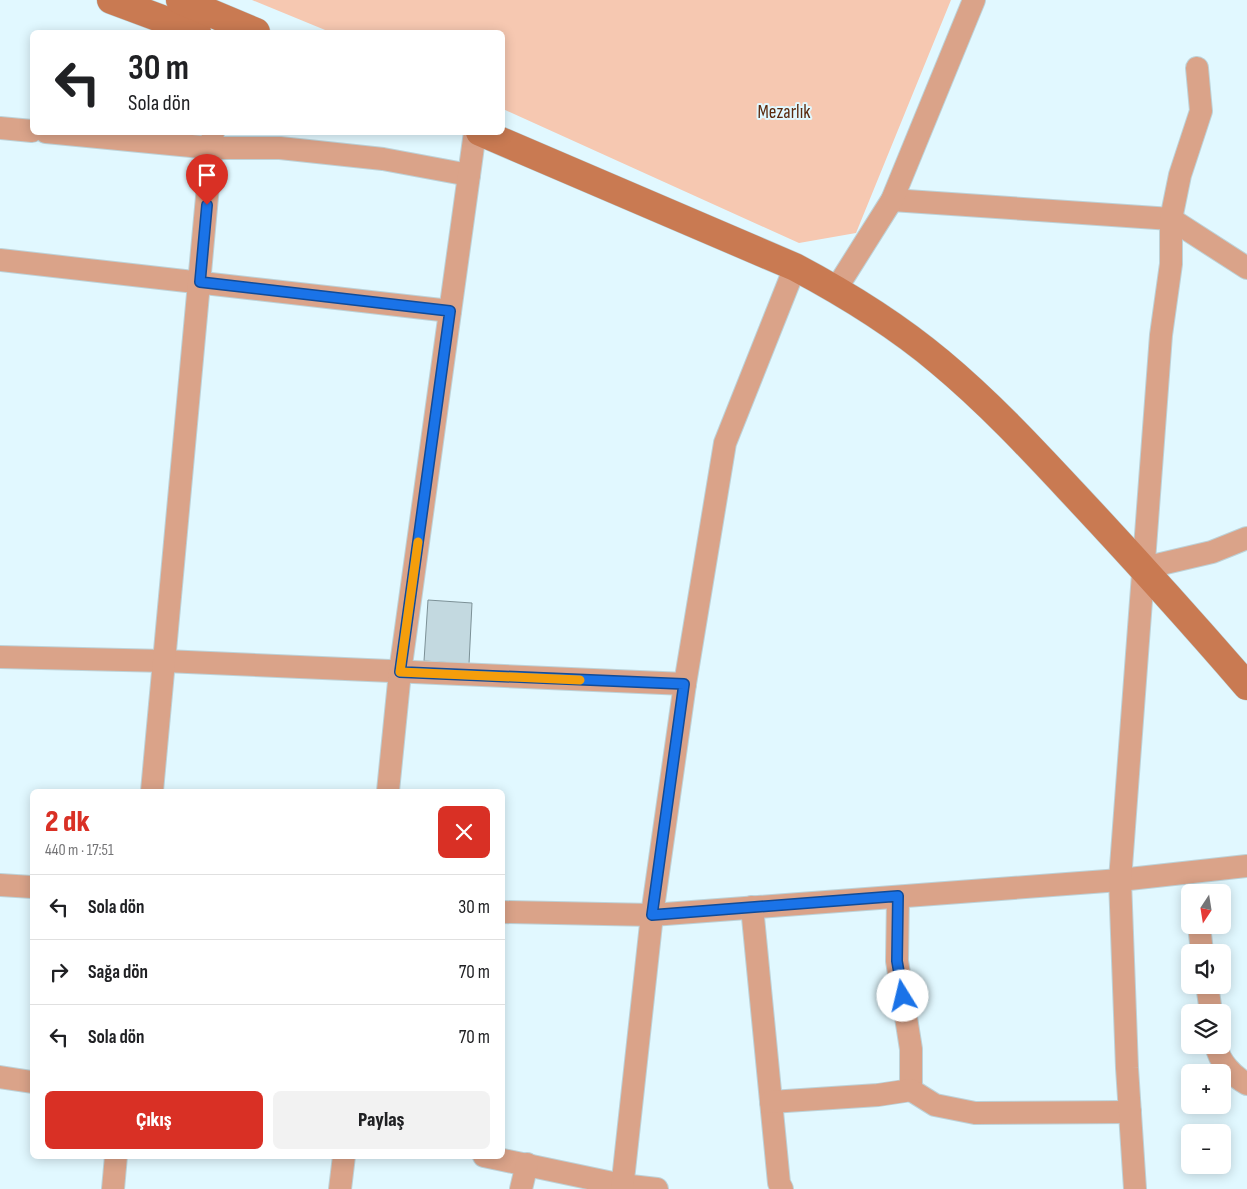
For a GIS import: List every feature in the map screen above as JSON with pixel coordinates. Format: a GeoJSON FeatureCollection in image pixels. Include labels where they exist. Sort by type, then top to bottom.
{"type":"FeatureCollection","features":[{"type":"Feature","properties":{"kind":"main road"},"geometry":{"type":"LineString","coordinates":[[111,0],[192,30]]}},
{"type":"Feature","properties":{"kind":"main road"},"geometry":{"type":"LineString","coordinates":[[180,0],[223,25],[247,30]]}},
{"type":"Feature","properties":{"kind":"main road"},"geometry":{"type":"LineString","coordinates":[[487,135],[795,267],[836,289],[940,362],[1025,442],[1144,568],[1247,686]]}},
{"type":"Feature","properties":{"kind":"street"},"geometry":{"type":"LineString","coordinates":[[836,289],[892,200],[974,0]]}},
{"type":"Feature","properties":{"kind":"street"},"geometry":{"type":"LineString","coordinates":[[1136,1189],[1130,1112],[1120,880],[1161,335],[1171,264],[1171,219],[1180,175],[1201,111],[1197,68]]}},
{"type":"Feature","properties":{"kind":"street"},"geometry":{"type":"LineString","coordinates":[[0,128],[30,131]]}},
{"type":"Feature","properties":{"kind":"street"},"geometry":{"type":"LineString","coordinates":[[109,135],[213,140],[383,159],[469,175]]}},
{"type":"Feature","properties":{"kind":"street"},"geometry":{"type":"LineString","coordinates":[[388,789],[400,672],[476,135]]}},
{"type":"Feature","properties":{"kind":"street"},"geometry":{"type":"LineString","coordinates":[[152,789],[213,140]]}},
{"type":"Feature","properties":{"kind":"street"},"geometry":{"type":"LineString","coordinates":[[892,200],[1171,219],[1247,268]]}},
{"type":"Feature","properties":{"kind":"street"},"geometry":{"type":"LineString","coordinates":[[0,260],[450,311]]}},
{"type":"Feature","properties":{"kind":"street"},"geometry":{"type":"LineString","coordinates":[[622,1187],[652,915],[684,684],[725,443],[795,267]]}},
{"type":"Feature","properties":{"kind":"street"},"geometry":{"type":"LineString","coordinates":[[1144,568],[1212,552],[1247,538]]}},
{"type":"Feature","properties":{"kind":"street"},"geometry":{"type":"LineString","coordinates":[[0,657],[165,661],[684,684]]}},
{"type":"Feature","properties":{"kind":"street"},"geometry":{"type":"LineString","coordinates":[[505,912],[652,915],[1120,880],[1194,882],[1247,866]]}},
{"type":"Feature","properties":{"kind":"street"},"geometry":{"type":"LineString","coordinates":[[0,885],[30,887]]}},
{"type":"Feature","properties":{"kind":"street"},"geometry":{"type":"LineString","coordinates":[[898,896],[897,961],[911,1050],[911,1090]]}},
{"type":"Feature","properties":{"kind":"street"},"geometry":{"type":"LineString","coordinates":[[752,907],[779,1183],[782,1189]]}},
{"type":"Feature","properties":{"kind":"street"},"geometry":{"type":"LineString","coordinates":[[1217,1054],[1236,1078],[1247,1084]]}},
{"type":"Feature","properties":{"kind":"street"},"geometry":{"type":"LineString","coordinates":[[0,1077],[30,1082]]}},
{"type":"Feature","properties":{"kind":"street"},"geometry":{"type":"LineString","coordinates":[[771,1102],[878,1095],[911,1090],[935,1105],[975,1113],[1130,1112]]}},
{"type":"Feature","properties":{"kind":"street"},"geometry":{"type":"LineString","coordinates":[[112,1189],[116,1159]]}},
{"type":"Feature","properties":{"kind":"street"},"geometry":{"type":"LineString","coordinates":[[340,1189],[344,1159]]}},
{"type":"Feature","properties":{"kind":"street"},"geometry":{"type":"LineString","coordinates":[[500,1159],[622,1187],[657,1189]]}},
{"type":"Feature","properties":{"kind":"street"},"geometry":{"type":"LineString","coordinates":[[521,1189],[527,1164]]}},
{"type":"Feature","properties":{"kind":"green space","name":"Mezarlık"},"geometry":{"type":"Polygon","coordinates":[[[252,0],[951,0],[856,233],[799,243],[505,110],[505,30],[325,30],[252,0]]]}},
{"type":"Feature","properties":{"kind":"building"},"geometry":{"type":"Polygon","coordinates":[[[428,600],[472,603],[469,664],[424,661],[428,600]]]}},
{"type":"Feature","properties":{"kind":"slow traffic"},"geometry":{"type":"LineString","coordinates":[[418,542],[400,672],[580,680]]}},
{"type":"Feature","properties":{"kind":"route"},"geometry":{"type":"LineString","coordinates":[[207,205],[200,282],[450,311],[400,672],[684,684],[652,915],[898,896],[897,961],[903,996]]}}]}
